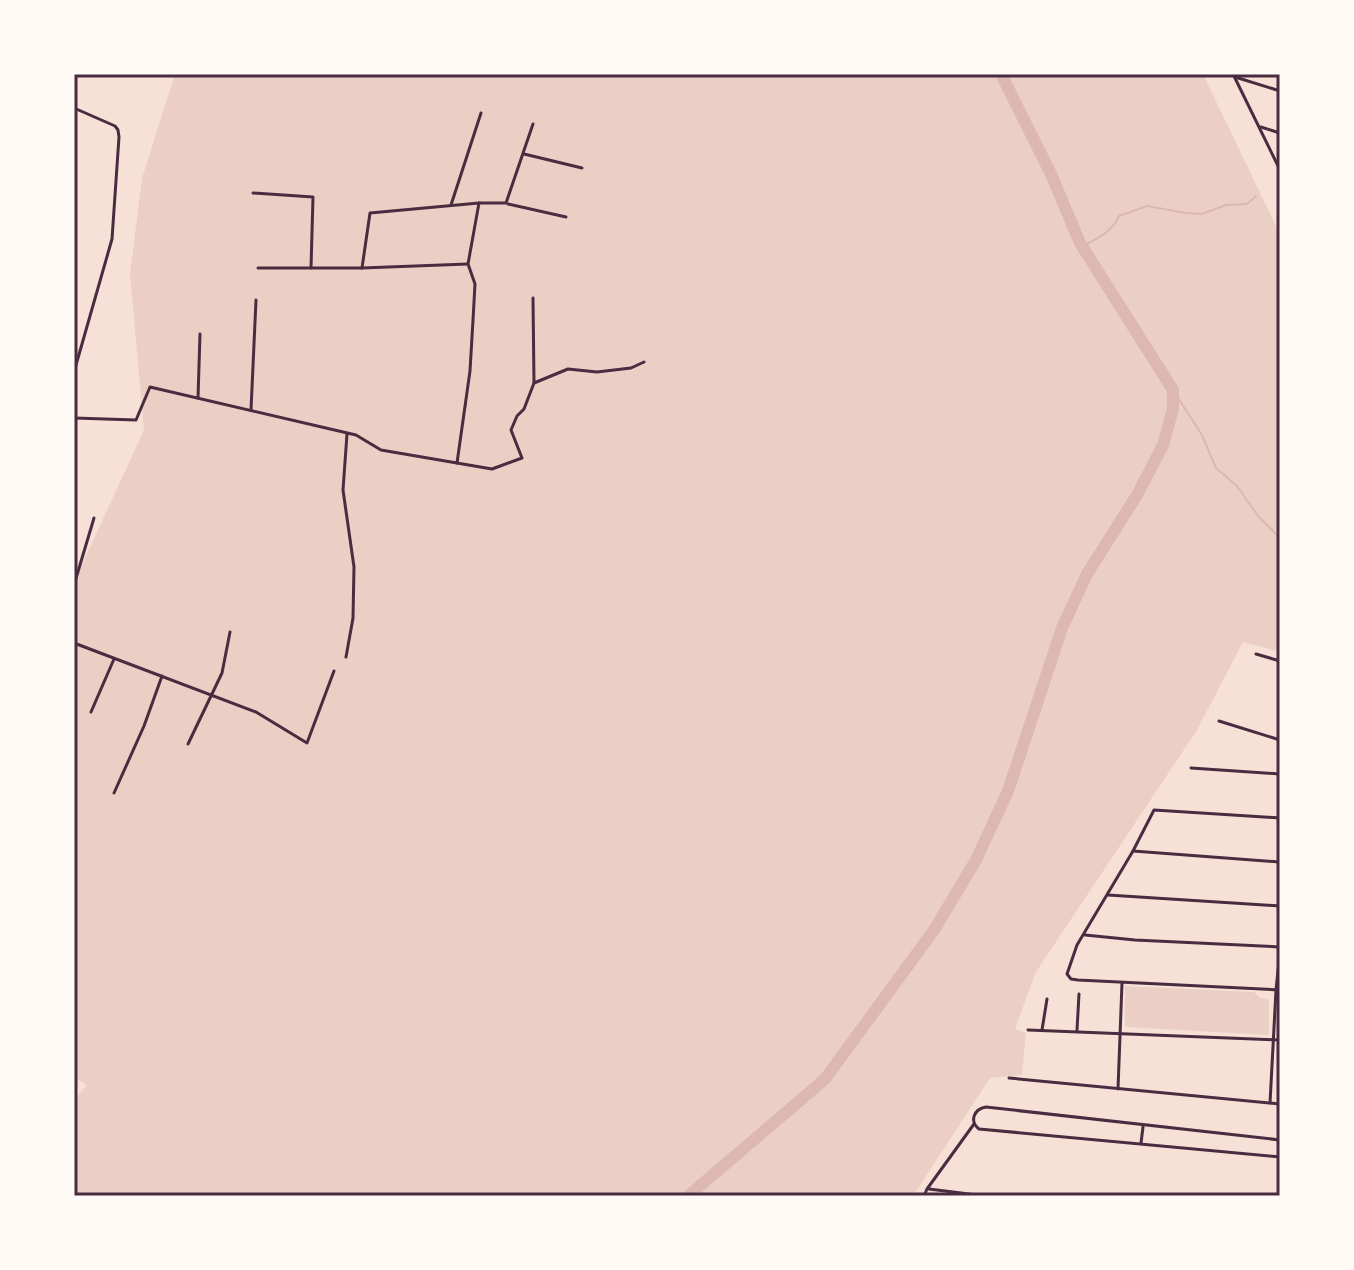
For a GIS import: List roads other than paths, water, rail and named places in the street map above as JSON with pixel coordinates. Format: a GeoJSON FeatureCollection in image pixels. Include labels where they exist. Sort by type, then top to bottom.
{"type":"FeatureCollection","features":[{"type":"Feature","properties":{"kind":"street"},"geometry":{"type":"LineString","coordinates":[[1234,76],[1280,91]]}},
{"type":"Feature","properties":{"kind":"street"},"geometry":{"type":"LineString","coordinates":[[1234,76],[1280,170]]}},
{"type":"Feature","properties":{"kind":"street"},"geometry":{"type":"LineString","coordinates":[[74,108],[115,126],[119,137],[112,239],[74,372]]}},
{"type":"Feature","properties":{"kind":"street"},"geometry":{"type":"LineString","coordinates":[[451,205],[481,113]]}},
{"type":"Feature","properties":{"kind":"street"},"geometry":{"type":"LineString","coordinates":[[506,203],[533,124]]}},
{"type":"Feature","properties":{"kind":"street"},"geometry":{"type":"LineString","coordinates":[[1259,126],[1280,133]]}},
{"type":"Feature","properties":{"kind":"street"},"geometry":{"type":"LineString","coordinates":[[523,154],[582,168]]}},
{"type":"Feature","properties":{"kind":"street"},"geometry":{"type":"LineString","coordinates":[[253,193],[313,197],[311,268]]}},
{"type":"Feature","properties":{"kind":"street"},"geometry":{"type":"LineString","coordinates":[[457,463],[470,371],[475,284],[468,264],[479,203]]}},
{"type":"Feature","properties":{"kind":"street"},"geometry":{"type":"LineString","coordinates":[[362,268],[370,213],[506,203],[566,217]]}},
{"type":"Feature","properties":{"kind":"street"},"geometry":{"type":"LineString","coordinates":[[258,268],[468,264]]}},
{"type":"Feature","properties":{"kind":"street"},"geometry":{"type":"LineString","coordinates":[[74,418],[136,420],[150,387],[356,435],[381,450],[492,469],[522,458],[511,430],[524,409],[534,383],[533,298]]}},
{"type":"Feature","properties":{"kind":"street"},"geometry":{"type":"LineString","coordinates":[[251,410],[256,300]]}},
{"type":"Feature","properties":{"kind":"street"},"geometry":{"type":"LineString","coordinates":[[198,398],[200,334]]}},
{"type":"Feature","properties":{"kind":"street"},"geometry":{"type":"LineString","coordinates":[[534,383],[568,369],[608,371],[631,368],[644,362]]}},
{"type":"Feature","properties":{"kind":"street"},"geometry":{"type":"LineString","coordinates":[[346,657],[353,618],[354,567],[343,490],[347,433]]}},
{"type":"Feature","properties":{"kind":"street"},"geometry":{"type":"LineString","coordinates":[[74,585],[94,518]]}},
{"type":"Feature","properties":{"kind":"street"},"geometry":{"type":"LineString","coordinates":[[188,744],[222,673],[230,632]]}},
{"type":"Feature","properties":{"kind":"street"},"geometry":{"type":"LineString","coordinates":[[74,643],[256,712],[307,743],[334,671]]}},
{"type":"Feature","properties":{"kind":"street"},"geometry":{"type":"LineString","coordinates":[[1256,654],[1280,661]]}},
{"type":"Feature","properties":{"kind":"street"},"geometry":{"type":"LineString","coordinates":[[91,712],[114,659]]}},
{"type":"Feature","properties":{"kind":"street"},"geometry":{"type":"LineString","coordinates":[[114,793],[162,676]]}},
{"type":"Feature","properties":{"kind":"street"},"geometry":{"type":"LineString","coordinates":[[1219,721],[1280,740]]}},
{"type":"Feature","properties":{"kind":"street"},"geometry":{"type":"LineString","coordinates":[[1191,768],[1280,774]]}},
{"type":"Feature","properties":{"kind":"street"},"geometry":{"type":"LineString","coordinates":[[1278,990],[1078,980],[1068,977],[1067,970],[1077,945],[1154,810],[1280,818]]}},
{"type":"Feature","properties":{"kind":"street"},"geometry":{"type":"LineString","coordinates":[[1133,851],[1280,862]]}},
{"type":"Feature","properties":{"kind":"street"},"geometry":{"type":"LineString","coordinates":[[1108,895],[1280,906]]}},
{"type":"Feature","properties":{"kind":"street"},"geometry":{"type":"LineString","coordinates":[[1085,935],[1280,949],[1270,1103]]}},
{"type":"Feature","properties":{"kind":"street"},"geometry":{"type":"LineString","coordinates":[[1118,1089],[1122,983]]}},
{"type":"Feature","properties":{"kind":"street"},"geometry":{"type":"LineString","coordinates":[[1077,1031],[1079,994]]}},
{"type":"Feature","properties":{"kind":"street"},"geometry":{"type":"LineString","coordinates":[[1042,1030],[1047,999]]}},
{"type":"Feature","properties":{"kind":"street"},"geometry":{"type":"LineString","coordinates":[[1028,1030],[1280,1040]]}},
{"type":"Feature","properties":{"kind":"street"},"geometry":{"type":"LineString","coordinates":[[1272,1066],[1280,1066]]}},
{"type":"Feature","properties":{"kind":"street"},"geometry":{"type":"LineString","coordinates":[[1009,1078],[1280,1104]]}},
{"type":"Feature","properties":{"kind":"street"},"geometry":{"type":"LineString","coordinates":[[1280,1140],[986,1107],[980,1108],[973,1116],[974,1124],[979,1129],[1280,1157]]}},
{"type":"Feature","properties":{"kind":"street"},"geometry":{"type":"LineString","coordinates":[[924,1196],[974,1124]]}},
{"type":"Feature","properties":{"kind":"street"},"geometry":{"type":"LineString","coordinates":[[1141,1143],[1143,1126]]}},
{"type":"Feature","properties":{"kind":"street"},"geometry":{"type":"LineString","coordinates":[[927,1189],[985,1196]]}},
{"type":"Feature","properties":{"kind":"waterway"},"geometry":{"type":"LineString","coordinates":[[688,1196],[825,1079],[934,930],[976,860],[1008,791],[1062,628],[1087,574],[1137,495],[1163,445],[1173,409],[1173,390],[1080,243],[1051,174],[1001,74]]}},
{"type":"Feature","properties":{"kind":"waterway"},"geometry":{"type":"LineString","coordinates":[[1082,246],[1108,231],[1119,216],[1147,206],[1202,214],[1226,205],[1247,204],[1256,196]]}},
{"type":"Feature","properties":{"kind":"waterway"},"geometry":{"type":"LineString","coordinates":[[1173,390],[1202,435],[1216,468],[1237,486],[1258,516],[1280,538]]}}]}
